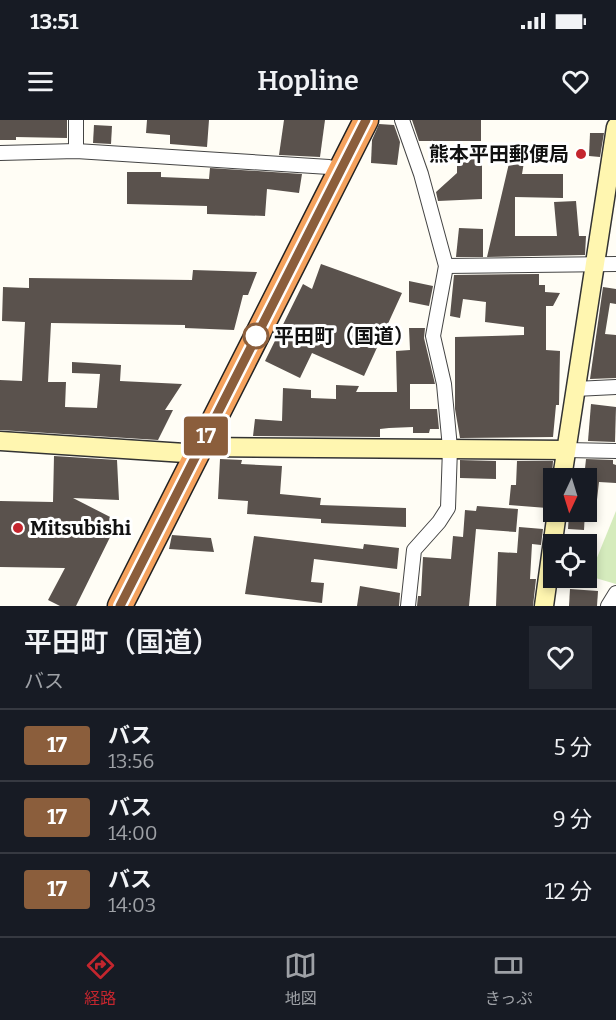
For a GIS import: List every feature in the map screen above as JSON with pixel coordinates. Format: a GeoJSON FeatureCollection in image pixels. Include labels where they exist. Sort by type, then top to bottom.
{"type":"FeatureCollection","features":[{"type":"Feature","properties":{"kind":"highway"},"geometry":{"type":"LineString","coordinates":[[120,606],[351,120]]}},
{"type":"Feature","properties":{"kind":"highway"},"geometry":{"type":"LineString","coordinates":[[107,606],[193,450],[366,120]]}},
{"type":"Feature","properties":{"kind":"street"},"geometry":{"type":"LineString","coordinates":[[76,120],[76,151]]}},
{"type":"Feature","properties":{"kind":"street"},"geometry":{"type":"LineString","coordinates":[[402,120],[421,174],[446,266],[433,336],[444,384],[450,448],[448,508],[414,550],[408,606]]}},
{"type":"Feature","properties":{"kind":"street"},"geometry":{"type":"LineString","coordinates":[[563,468],[616,127]]}},
{"type":"Feature","properties":{"kind":"street"},"geometry":{"type":"LineString","coordinates":[[0,153],[76,151],[329,166]]}},
{"type":"Feature","properties":{"kind":"street"},"geometry":{"type":"LineString","coordinates":[[446,266],[616,264]]}},
{"type":"Feature","properties":{"kind":"street"},"geometry":{"type":"LineString","coordinates":[[575,389],[616,387]]}},
{"type":"Feature","properties":{"kind":"street"},"geometry":{"type":"LineString","coordinates":[[0,441],[193,450],[450,448],[616,451]]}},
{"type":"Feature","properties":{"kind":"street"},"geometry":{"type":"LineString","coordinates":[[544,606],[556,522]]}},
{"type":"Feature","properties":{"kind":"street"},"geometry":{"type":"LineString","coordinates":[[608,606],[616,593]]}},
{"type":"Feature","properties":{"kind":"green space"},"geometry":{"type":"Polygon","coordinates":[[[616,511],[616,584],[597,578],[597,558],[616,511]]]}},
{"type":"Feature","properties":{"kind":"building"},"geometry":{"type":"Polygon","coordinates":[[[0,120],[67,120],[67,138],[16,137],[16,140],[0,140],[0,120]]]}},
{"type":"Feature","properties":{"kind":"building"},"geometry":{"type":"Polygon","coordinates":[[[147,120],[209,120],[207,147],[170,144],[170,135],[146,133],[147,120]]]}},
{"type":"Feature","properties":{"kind":"building"},"geometry":{"type":"Polygon","coordinates":[[[284,120],[325,120],[320,157],[279,155],[284,120]]]}},
{"type":"Feature","properties":{"kind":"building"},"geometry":{"type":"Polygon","coordinates":[[[412,120],[481,120],[481,141],[419,141],[412,120]]]}},
{"type":"Feature","properties":{"kind":"building"},"geometry":{"type":"Polygon","coordinates":[[[379,124],[394,125],[400,142],[397,165],[371,163],[372,140],[379,124]]]}},
{"type":"Feature","properties":{"kind":"building"},"geometry":{"type":"Polygon","coordinates":[[[94,125],[112,126],[111,144],[93,143],[94,125]]]}},
{"type":"Feature","properties":{"kind":"building"},"geometry":{"type":"Polygon","coordinates":[[[590,133],[604,133],[600,157],[589,156],[590,133]]]}},
{"type":"Feature","properties":{"kind":"building"},"geometry":{"type":"Polygon","coordinates":[[[482,158],[482,199],[438,201],[436,192],[457,173],[457,161],[482,158]]]}},
{"type":"Feature","properties":{"kind":"building"},"geometry":{"type":"Polygon","coordinates":[[[510,159],[524,162],[522,174],[563,174],[563,198],[515,197],[515,236],[557,236],[554,202],[576,201],[579,236],[586,236],[585,255],[487,257],[510,159]]]}},
{"type":"Feature","properties":{"kind":"building"},"geometry":{"type":"Polygon","coordinates":[[[210,168],[302,174],[299,193],[267,189],[265,216],[207,214],[207,206],[127,204],[127,172],[161,172],[161,177],[209,179],[210,168]]]}},
{"type":"Feature","properties":{"kind":"building"},"geometry":{"type":"Polygon","coordinates":[[[459,228],[483,229],[483,257],[456,257],[459,228]]]}},
{"type":"Feature","properties":{"kind":"building"},"geometry":{"type":"Polygon","coordinates":[[[321,264],[402,293],[364,376],[312,353],[300,378],[265,361],[303,284],[312,289],[321,264]]]}},
{"type":"Feature","properties":{"kind":"building"},"geometry":{"type":"Polygon","coordinates":[[[193,270],[257,272],[248,295],[243,295],[234,330],[185,328],[185,325],[51,323],[48,382],[66,382],[65,407],[97,408],[100,374],[72,373],[72,362],[121,365],[120,381],[182,384],[165,410],[173,410],[158,440],[0,430],[0,380],[22,381],[25,322],[2,321],[3,287],[29,288],[29,278],[192,280],[193,270]]]}},
{"type":"Feature","properties":{"kind":"building"},"geometry":{"type":"Polygon","coordinates":[[[539,274],[539,285],[545,285],[545,292],[560,293],[553,306],[546,306],[546,350],[560,351],[559,405],[556,405],[553,437],[460,438],[455,409],[455,337],[524,335],[524,327],[485,322],[486,302],[463,299],[460,318],[450,316],[454,275],[539,274]]]}},
{"type":"Feature","properties":{"kind":"building"},"geometry":{"type":"Polygon","coordinates":[[[409,281],[433,286],[429,306],[409,302],[409,281]]]}},
{"type":"Feature","properties":{"kind":"building"},"geometry":{"type":"Polygon","coordinates":[[[603,287],[616,289],[616,304],[610,303],[605,334],[616,335],[616,378],[590,379],[603,287]]]}},
{"type":"Feature","properties":{"kind":"building"},"geometry":{"type":"Polygon","coordinates":[[[409,328],[425,328],[424,338],[435,384],[410,384],[410,409],[437,409],[439,429],[430,429],[429,433],[413,433],[413,427],[380,429],[380,437],[253,436],[255,419],[282,421],[283,388],[311,390],[311,398],[336,399],[336,385],[359,386],[356,392],[397,392],[396,351],[410,350],[409,328]]]}},
{"type":"Feature","properties":{"kind":"building"},"geometry":{"type":"Polygon","coordinates":[[[591,404],[616,407],[615,442],[588,441],[591,404]]]}},
{"type":"Feature","properties":{"kind":"building"},"geometry":{"type":"Polygon","coordinates":[[[54,456],[117,460],[119,500],[73,498],[118,521],[76,606],[60,606],[48,600],[65,568],[0,567],[0,501],[53,502],[54,456]]]}},
{"type":"Feature","properties":{"kind":"building"},"geometry":{"type":"Polygon","coordinates":[[[220,459],[242,460],[241,464],[282,466],[280,494],[321,498],[320,505],[406,508],[406,527],[321,523],[321,519],[247,514],[248,501],[218,499],[220,459]]]}},
{"type":"Feature","properties":{"kind":"building"},"geometry":{"type":"Polygon","coordinates":[[[586,459],[613,460],[613,464],[616,465],[616,483],[599,482],[597,500],[597,468],[585,468],[586,459]]]}},
{"type":"Feature","properties":{"kind":"building"},"geometry":{"type":"Polygon","coordinates":[[[460,460],[496,461],[496,479],[460,478],[460,460]]]}},
{"type":"Feature","properties":{"kind":"building"},"geometry":{"type":"Polygon","coordinates":[[[517,461],[553,461],[553,468],[543,468],[543,508],[509,505],[511,485],[516,485],[517,461]]]}},
{"type":"Feature","properties":{"kind":"building"},"geometry":{"type":"Polygon","coordinates":[[[477,506],[518,509],[516,532],[476,529],[469,606],[417,606],[418,596],[421,596],[423,557],[451,559],[453,536],[463,537],[465,510],[476,511],[477,506]]]}},
{"type":"Feature","properties":{"kind":"building"},"geometry":{"type":"Polygon","coordinates":[[[568,522],[584,522],[584,530],[568,529],[568,522]]]}},
{"type":"Feature","properties":{"kind":"building"},"geometry":{"type":"Polygon","coordinates":[[[519,527],[543,529],[541,545],[532,544],[530,579],[536,579],[533,606],[496,606],[498,552],[517,553],[519,527]]]}},
{"type":"Feature","properties":{"kind":"building"},"geometry":{"type":"Polygon","coordinates":[[[172,535],[211,538],[214,552],[169,549],[172,535]]]}},
{"type":"Feature","properties":{"kind":"building"},"geometry":{"type":"Polygon","coordinates":[[[254,536],[363,549],[364,544],[399,548],[397,569],[314,559],[311,582],[324,583],[322,603],[245,594],[254,536]]]}},
{"type":"Feature","properties":{"kind":"building"},"geometry":{"type":"Polygon","coordinates":[[[360,586],[400,593],[399,606],[357,606],[360,586]]]}},
{"type":"Feature","properties":{"kind":"building"},"geometry":{"type":"Polygon","coordinates":[[[570,589],[598,591],[597,606],[569,606],[570,589]]]}},
{"type":"Feature","properties":{"kind":"bus line","name":"17"},"geometry":{"type":"LineString","coordinates":[[120,606],[366,120]]}},
{"type":"Feature","properties":{"kind":"place","name":"熊本平田郵便局"},"geometry":{"type":"Point","coordinates":[581,154]}},
{"type":"Feature","properties":{"kind":"place","name":"平田町（国道）"},"geometry":{"type":"Point","coordinates":[256,336]}},
{"type":"Feature","properties":{"kind":"place","name":"Mitsubishi"},"geometry":{"type":"Point","coordinates":[18,528]}}]}
